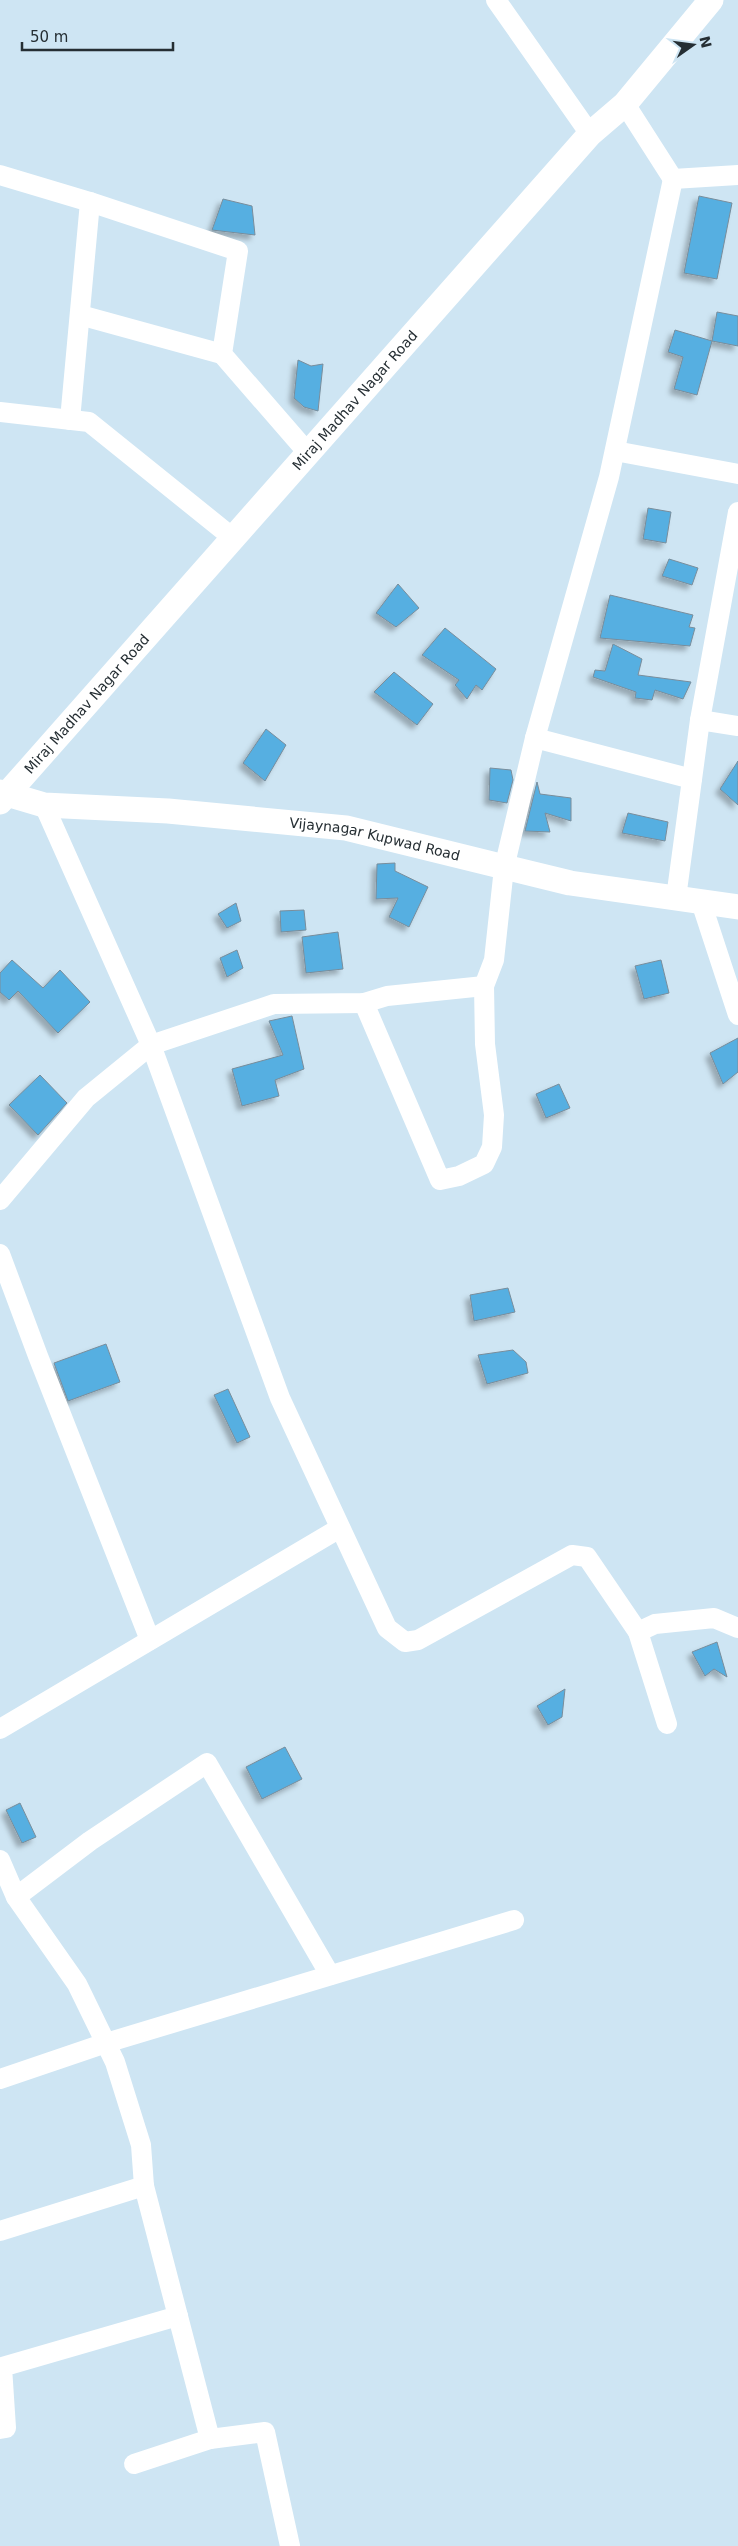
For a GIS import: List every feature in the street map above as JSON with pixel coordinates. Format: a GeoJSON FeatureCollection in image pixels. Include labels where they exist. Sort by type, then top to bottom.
{"type":"FeatureCollection","features":[{"type":"Feature","properties":{"kind":"street"},"geometry":{"type":"LineString","coordinates":[[496,0],[590,134]]}},
{"type":"Feature","properties":{"kind":"street","name":"Miraj Madhav Nagar Road"},"geometry":{"type":"LineString","coordinates":[[3,796],[590,134],[625,104],[711,0]]}},
{"type":"Feature","properties":{"kind":"street"},"geometry":{"type":"LineString","coordinates":[[364,1003],[440,1180],[459,1176],[484,1164],[492,1147],[494,1115],[485,1044],[484,986],[494,960],[504,868],[535,738],[615,451],[673,179],[625,104]]}},
{"type":"Feature","properties":{"kind":"street"},"geometry":{"type":"LineString","coordinates":[[0,175],[238,250],[222,354]]}},
{"type":"Feature","properties":{"kind":"street"},"geometry":{"type":"LineString","coordinates":[[673,179],[738,175]]}},
{"type":"Feature","properties":{"kind":"street"},"geometry":{"type":"LineString","coordinates":[[70,420],[90,202]]}},
{"type":"Feature","properties":{"kind":"street"},"geometry":{"type":"LineString","coordinates":[[80,315],[222,354],[308,453]]}},
{"type":"Feature","properties":{"kind":"street"},"geometry":{"type":"LineString","coordinates":[[0,412],[90,422],[233,538]]}},
{"type":"Feature","properties":{"kind":"street"},"geometry":{"type":"LineString","coordinates":[[615,451],[738,474]]}},
{"type":"Feature","properties":{"kind":"street"},"geometry":{"type":"LineString","coordinates":[[676,898],[700,720],[738,512]]}},
{"type":"Feature","properties":{"kind":"street"},"geometry":{"type":"LineString","coordinates":[[700,720],[738,726]]}},
{"type":"Feature","properties":{"kind":"street"},"geometry":{"type":"LineString","coordinates":[[535,738],[692,779]]}},
{"type":"Feature","properties":{"kind":"street","name":"Vijaynagar Kupwad Road"},"geometry":{"type":"LineString","coordinates":[[3,796],[44,805],[168,812],[346,828],[570,883],[738,907]]}},
{"type":"Feature","properties":{"kind":"street"},"geometry":{"type":"LineString","coordinates":[[44,805],[151,1045],[280,1398],[387,1628],[404,1642],[418,1640],[572,1555],[587,1557],[638,1632],[668,1724]]}},
{"type":"Feature","properties":{"kind":"street"},"geometry":{"type":"LineString","coordinates":[[701,902],[738,1015]]}},
{"type":"Feature","properties":{"kind":"street"},"geometry":{"type":"LineString","coordinates":[[0,1200],[86,1098],[151,1045],[274,1004],[364,1003],[387,996],[484,986]]}},
{"type":"Feature","properties":{"kind":"street"},"geometry":{"type":"LineString","coordinates":[[0,1254],[38,1356],[150,1640]]}},
{"type":"Feature","properties":{"kind":"street"},"geometry":{"type":"LineString","coordinates":[[0,1729],[340,1528]]}},
{"type":"Feature","properties":{"kind":"street"},"geometry":{"type":"LineString","coordinates":[[638,1632],[655,1624],[714,1618],[738,1628]]}},
{"type":"Feature","properties":{"kind":"street"},"geometry":{"type":"LineString","coordinates":[[16,1897],[90,1842],[207,1763],[330,1975]]}},
{"type":"Feature","properties":{"kind":"street"},"geometry":{"type":"LineString","coordinates":[[0,1860],[16,1897],[77,1984],[115,2062],[141,2145],[144,2186],[210,2439]]}},
{"type":"Feature","properties":{"kind":"street"},"geometry":{"type":"LineString","coordinates":[[0,2079],[106,2043],[514,1920]]}},
{"type":"Feature","properties":{"kind":"street"},"geometry":{"type":"LineString","coordinates":[[0,2231],[144,2186]]}},
{"type":"Feature","properties":{"kind":"street"},"geometry":{"type":"LineString","coordinates":[[0,2429],[6,2428],[2,2367],[178,2316]]}},
{"type":"Feature","properties":{"kind":"street"},"geometry":{"type":"LineString","coordinates":[[134,2464],[210,2439],[265,2432],[290,2546]]}},
{"type":"Feature","properties":{"kind":"building"},"geometry":{"type":"Polygon","coordinates":[[[699,196],[732,203],[717,279],[684,273],[699,196]]]}},
{"type":"Feature","properties":{"kind":"building"},"geometry":{"type":"Polygon","coordinates":[[[223,199],[252,206],[255,235],[212,230],[223,199]]]}},
{"type":"Feature","properties":{"kind":"building"},"geometry":{"type":"Polygon","coordinates":[[[717,312],[738,316],[738,346],[712,341],[717,312]]]}},
{"type":"Feature","properties":{"kind":"building"},"geometry":{"type":"Polygon","coordinates":[[[675,330],[712,341],[697,395],[674,389],[683,357],[668,352],[675,330]]]}},
{"type":"Feature","properties":{"kind":"building"},"geometry":{"type":"Polygon","coordinates":[[[298,360],[311,366],[323,364],[318,411],[304,407],[294,398],[298,360]]]}},
{"type":"Feature","properties":{"kind":"building"},"geometry":{"type":"Polygon","coordinates":[[[648,508],[671,512],[666,543],[643,539],[648,508]]]}},
{"type":"Feature","properties":{"kind":"building"},"geometry":{"type":"Polygon","coordinates":[[[669,559],[698,568],[692,585],[662,576],[669,559]]]}},
{"type":"Feature","properties":{"kind":"building"},"geometry":{"type":"Polygon","coordinates":[[[398,584],[419,608],[396,627],[376,613],[398,584]]]}},
{"type":"Feature","properties":{"kind":"building"},"geometry":{"type":"Polygon","coordinates":[[[610,595],[693,615],[689,627],[695,628],[690,646],[600,638],[610,595]]]}},
{"type":"Feature","properties":{"kind":"building"},"geometry":{"type":"Polygon","coordinates":[[[445,628],[496,669],[482,690],[476,685],[467,699],[455,685],[459,680],[422,655],[445,628]]]}},
{"type":"Feature","properties":{"kind":"building"},"geometry":{"type":"Polygon","coordinates":[[[613,644],[642,659],[638,675],[691,682],[683,699],[655,690],[652,700],[635,698],[636,692],[593,677],[595,670],[605,671],[613,644]]]}},
{"type":"Feature","properties":{"kind":"building"},"geometry":{"type":"Polygon","coordinates":[[[394,672],[433,704],[417,725],[374,692],[394,672]]]}},
{"type":"Feature","properties":{"kind":"building"},"geometry":{"type":"Polygon","coordinates":[[[266,729],[286,745],[265,781],[243,763],[266,729]]]}},
{"type":"Feature","properties":{"kind":"building"},"geometry":{"type":"Polygon","coordinates":[[[738,761],[738,805],[720,789],[738,761]]]}},
{"type":"Feature","properties":{"kind":"building"},"geometry":{"type":"Polygon","coordinates":[[[490,768],[511,770],[513,780],[507,803],[489,800],[490,768]]]}},
{"type":"Feature","properties":{"kind":"building"},"geometry":{"type":"Polygon","coordinates":[[[537,782],[540,794],[571,798],[571,821],[545,813],[550,832],[525,831],[537,782]]]}},
{"type":"Feature","properties":{"kind":"building"},"geometry":{"type":"Polygon","coordinates":[[[628,813],[668,822],[665,841],[622,833],[628,813]]]}},
{"type":"Feature","properties":{"kind":"building"},"geometry":{"type":"Polygon","coordinates":[[[395,863],[395,871],[428,887],[409,927],[389,917],[398,898],[376,899],[377,864],[395,863]]]}},
{"type":"Feature","properties":{"kind":"building"},"geometry":{"type":"Polygon","coordinates":[[[236,903],[241,921],[227,928],[218,914],[236,903]]]}},
{"type":"Feature","properties":{"kind":"building"},"geometry":{"type":"Polygon","coordinates":[[[304,910],[306,930],[281,932],[280,911],[304,910]]]}},
{"type":"Feature","properties":{"kind":"building"},"geometry":{"type":"Polygon","coordinates":[[[338,932],[343,969],[306,973],[302,937],[338,932]]]}},
{"type":"Feature","properties":{"kind":"building"},"geometry":{"type":"Polygon","coordinates":[[[237,950],[243,968],[227,977],[220,958],[237,950]]]}},
{"type":"Feature","properties":{"kind":"building"},"geometry":{"type":"Polygon","coordinates":[[[12,960],[43,988],[60,970],[90,1002],[58,1033],[18,991],[9,1000],[0,992],[0,973],[12,960]]]}},
{"type":"Feature","properties":{"kind":"building"},"geometry":{"type":"Polygon","coordinates":[[[661,960],[669,993],[644,999],[635,966],[661,960]]]}},
{"type":"Feature","properties":{"kind":"building"},"geometry":{"type":"Polygon","coordinates":[[[292,1016],[304,1069],[275,1080],[279,1096],[242,1106],[232,1069],[283,1055],[269,1021],[292,1016]]]}},
{"type":"Feature","properties":{"kind":"building"},"geometry":{"type":"Polygon","coordinates":[[[738,1038],[738,1072],[723,1084],[710,1053],[738,1038]]]}},
{"type":"Feature","properties":{"kind":"building"},"geometry":{"type":"Polygon","coordinates":[[[40,1075],[67,1103],[38,1135],[9,1105],[40,1075]]]}},
{"type":"Feature","properties":{"kind":"building"},"geometry":{"type":"Polygon","coordinates":[[[559,1084],[570,1108],[546,1118],[536,1094],[559,1084]]]}},
{"type":"Feature","properties":{"kind":"building"},"geometry":{"type":"Polygon","coordinates":[[[508,1288],[515,1312],[474,1321],[470,1295],[508,1288]]]}},
{"type":"Feature","properties":{"kind":"building"},"geometry":{"type":"Polygon","coordinates":[[[106,1344],[120,1382],[68,1401],[54,1363],[106,1344]]]}},
{"type":"Feature","properties":{"kind":"building"},"geometry":{"type":"Polygon","coordinates":[[[513,1350],[526,1362],[528,1373],[487,1384],[478,1355],[513,1350]]]}},
{"type":"Feature","properties":{"kind":"building"},"geometry":{"type":"Polygon","coordinates":[[[228,1389],[250,1437],[237,1443],[214,1395],[228,1389]]]}},
{"type":"Feature","properties":{"kind":"building"},"geometry":{"type":"Polygon","coordinates":[[[717,1642],[727,1677],[714,1669],[705,1676],[692,1652],[717,1642]]]}},
{"type":"Feature","properties":{"kind":"building"},"geometry":{"type":"Polygon","coordinates":[[[565,1689],[562,1717],[548,1725],[537,1706],[565,1689]]]}},
{"type":"Feature","properties":{"kind":"building"},"geometry":{"type":"Polygon","coordinates":[[[285,1747],[302,1779],[262,1799],[246,1767],[285,1747]]]}},
{"type":"Feature","properties":{"kind":"building"},"geometry":{"type":"Polygon","coordinates":[[[20,1803],[36,1837],[22,1843],[6,1810],[20,1803]]]}}]}
